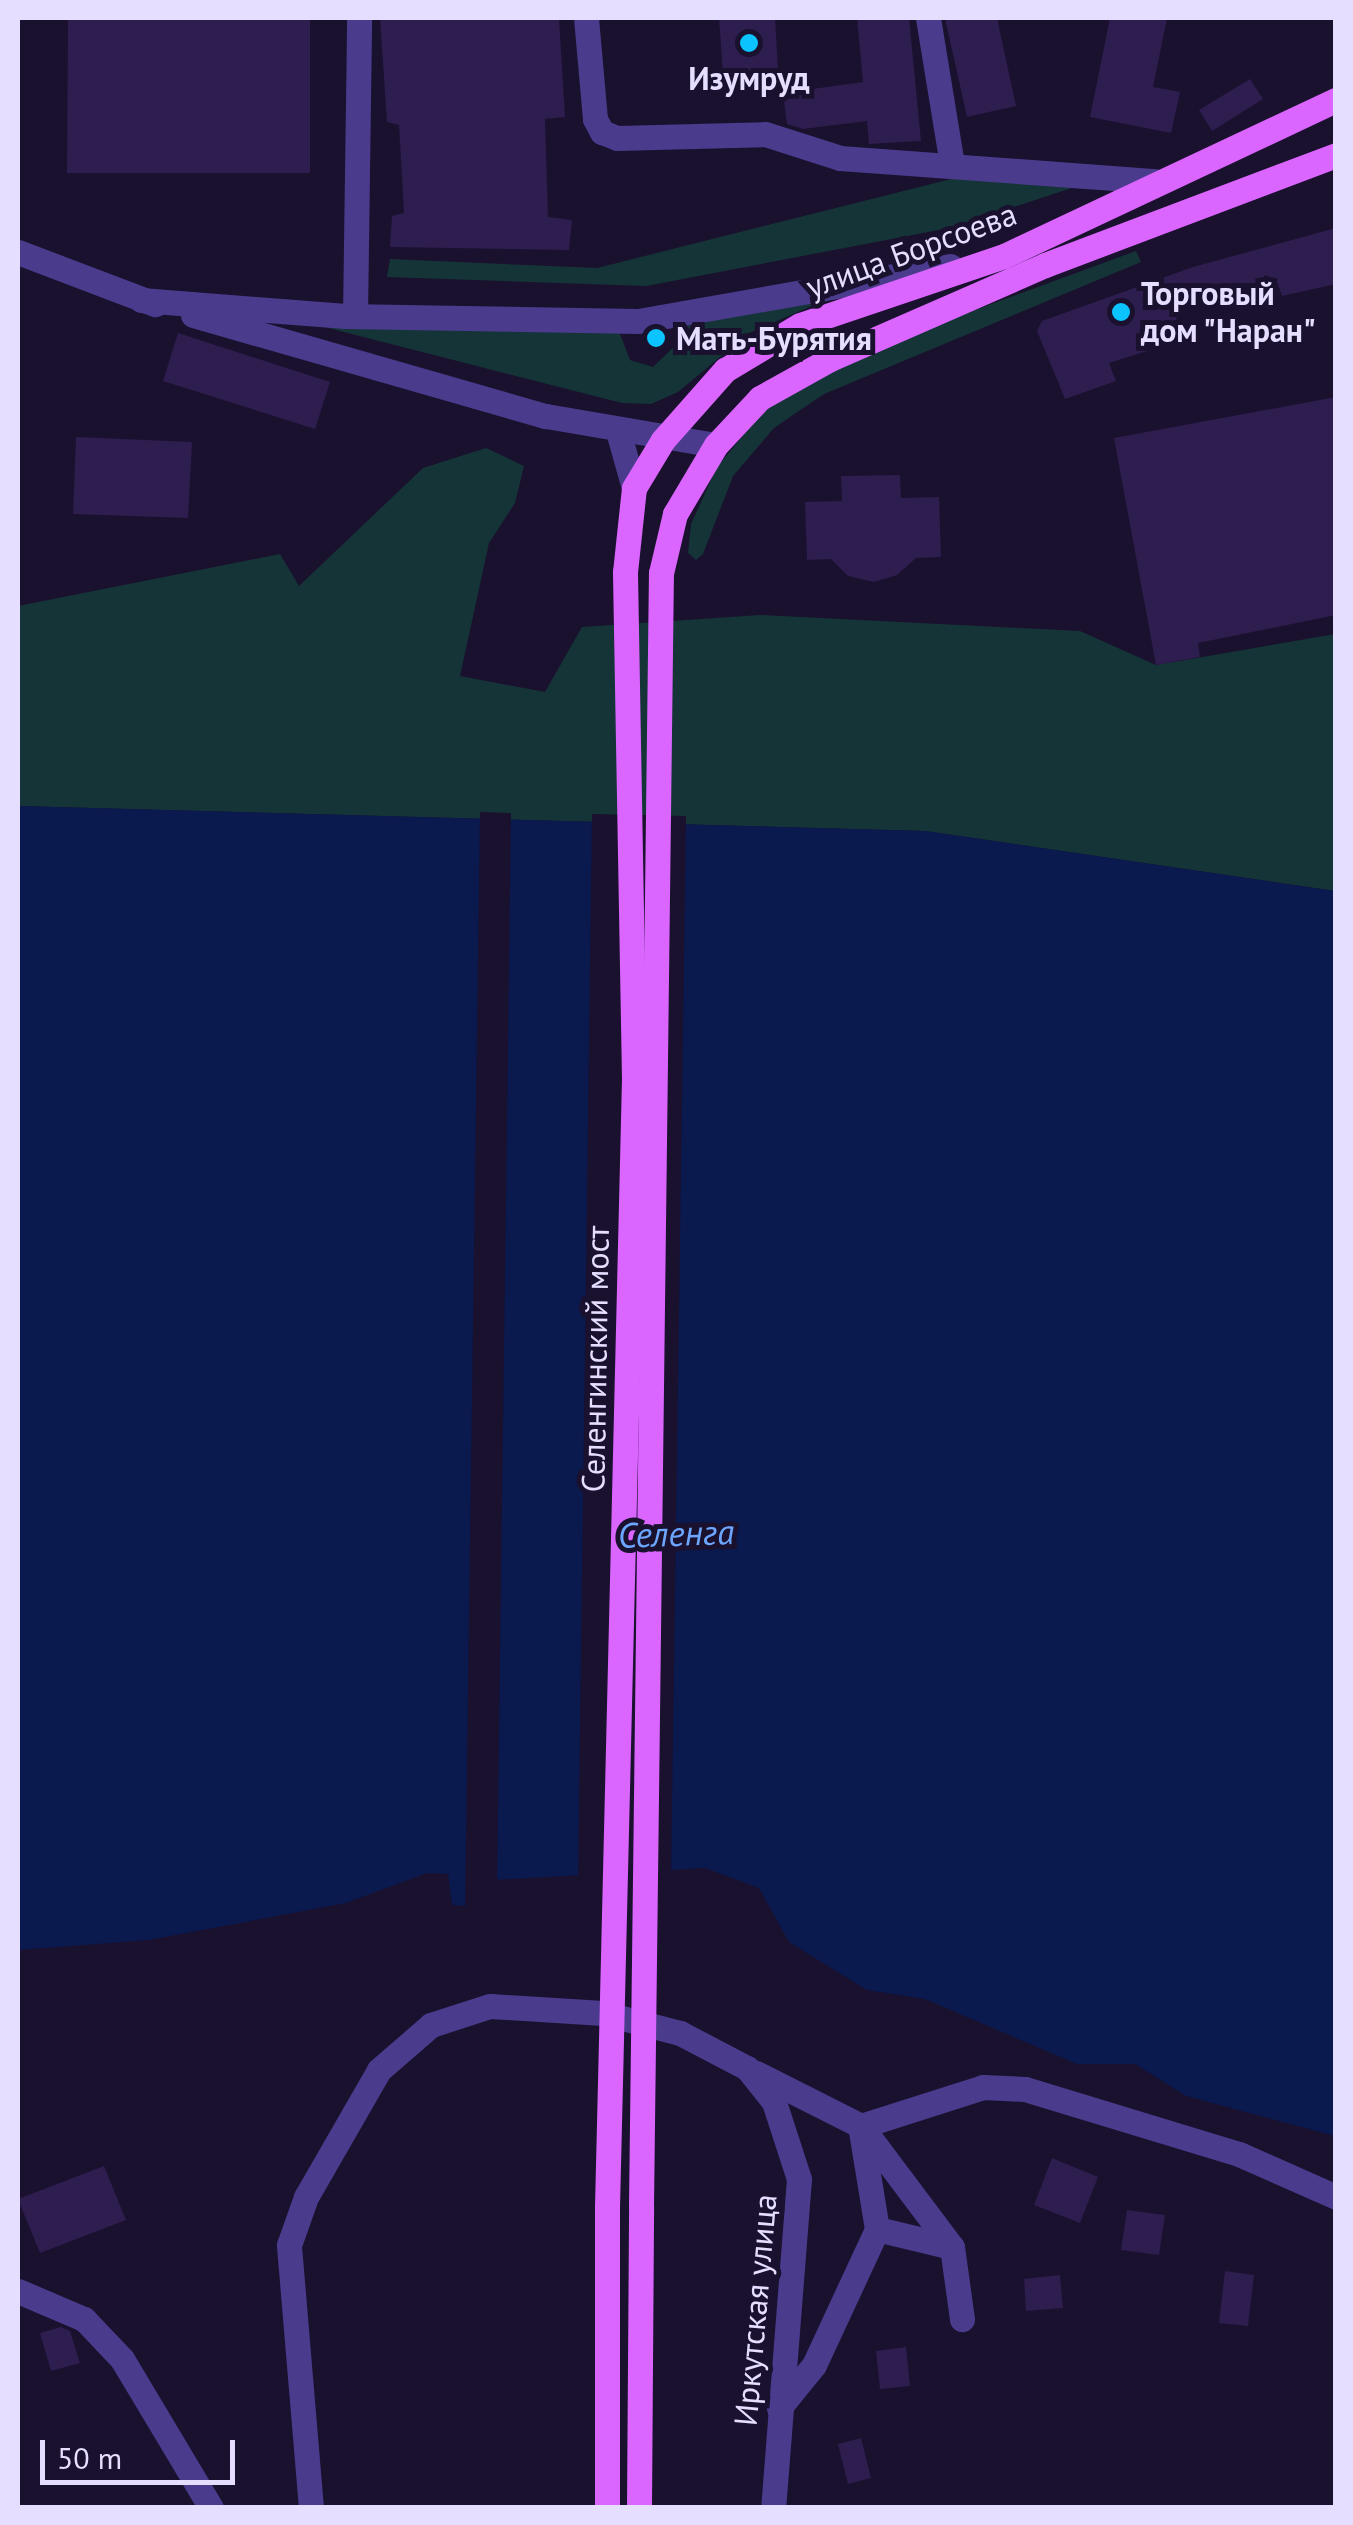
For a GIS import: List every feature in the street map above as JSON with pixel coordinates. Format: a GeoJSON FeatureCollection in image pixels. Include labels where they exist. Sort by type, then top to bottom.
{"type":"FeatureCollection","features":[{"type":"Feature","properties":{"kind":"main road","name":"улица Борсоева"},"geometry":{"type":"LineString","coordinates":[[625,572],[634,488],[663,440],[725,370],[800,324],[1004,256],[1336,100]]}},
{"type":"Feature","properties":{"kind":"main road","name":"улица Борсоева"},"geometry":{"type":"LineString","coordinates":[[660,573],[675,514],[716,446],[760,398],[830,359],[1046,265],[1336,155]]}},
{"type":"Feature","properties":{"kind":"main road","name":"Селенгинский мост"},"geometry":{"type":"LineString","coordinates":[[607,2508],[607,2207],[634,1079],[625,572]]}},
{"type":"Feature","properties":{"kind":"main road","name":"Селенгинский мост"},"geometry":{"type":"LineString","coordinates":[[639,2508],[660,573]]}},
{"type":"Feature","properties":{"kind":"street"},"geometry":{"type":"LineString","coordinates":[[355,316],[359,18]]}},
{"type":"Feature","properties":{"kind":"street"},"geometry":{"type":"LineString","coordinates":[[586,18],[602,132],[617,138],[765,134],[840,158],[1155,182]]}},
{"type":"Feature","properties":{"kind":"street"},"geometry":{"type":"LineString","coordinates":[[928,18],[952,164]]}},
{"type":"Feature","properties":{"kind":"street"},"geometry":{"type":"LineString","coordinates":[[18,252],[141,300],[618,432],[716,446]]}},
{"type":"Feature","properties":{"kind":"street"},"geometry":{"type":"LineString","coordinates":[[141,300],[355,316],[638,321],[1004,256]]}},
{"type":"Feature","properties":{"kind":"street"},"geometry":{"type":"LineString","coordinates":[[618,432],[634,488]]}},
{"type":"Feature","properties":{"kind":"street","name":"Иркутская улица"},"geometry":{"type":"LineString","coordinates":[[311,2508],[290,2245],[346,2118],[379,2070],[431,2025],[490,2006],[603,2013],[680,2033],[747,2068],[774,2102],[799,2178],[773,2508]]}},
{"type":"Feature","properties":{"kind":"street"},"geometry":{"type":"LineString","coordinates":[[747,2068],[860,2126],[952,2247],[962,2319]]}},
{"type":"Feature","properties":{"kind":"street"},"geometry":{"type":"LineString","coordinates":[[860,2126],[983,2087],[1025,2089],[1222,2148],[1336,2197]]}},
{"type":"Feature","properties":{"kind":"street"},"geometry":{"type":"LineString","coordinates":[[779,2408],[814,2365],[877,2230],[860,2126]]}},
{"type":"Feature","properties":{"kind":"street"},"geometry":{"type":"LineString","coordinates":[[877,2230],[952,2247]]}},
{"type":"Feature","properties":{"kind":"street"},"geometry":{"type":"LineString","coordinates":[[18,2291],[84,2318],[122,2359],[211,2508]]}},
{"type":"Feature","properties":{"kind":"green space"},"geometry":{"type":"Polygon","coordinates":[[[1003,166],[1084,184],[949,228],[646,286],[387,277],[390,259],[597,268],[1003,166]]]}},
{"type":"Feature","properties":{"kind":"green space"},"geometry":{"type":"Polygon","coordinates":[[[1136,251],[1141,262],[824,394],[774,428],[733,476],[703,554],[696,560],[688,553],[691,524],[717,467],[760,415],[807,378],[849,356],[1136,251]]]}},
{"type":"Feature","properties":{"kind":"green space"},"geometry":{"type":"Polygon","coordinates":[[[853,288],[749,333],[678,392],[651,404],[622,403],[301,321],[615,321],[630,360],[653,367],[678,343],[684,313],[853,288]]]}},
{"type":"Feature","properties":{"kind":"green space"},"geometry":{"type":"Polygon","coordinates":[[[486,448],[524,466],[515,503],[489,543],[460,676],[545,692],[582,627],[760,615],[1080,631],[1156,665],[1335,634],[1335,891],[925,831],[18,806],[18,606],[280,554],[299,586],[423,468],[486,448]]]}},
{"type":"Feature","properties":{"kind":"water","name":"Селенга"},"geometry":{"type":"Polygon","coordinates":[[[18,806],[925,831],[1335,891],[1335,2136],[1186,2096],[1135,2064],[1077,2064],[925,1999],[867,1990],[789,1942],[759,1888],[705,1868],[494,1880],[484,1907],[452,1905],[448,1874],[427,1873],[346,1903],[149,1940],[18,1950],[18,806]]]}},
{"type":"Feature","properties":{"kind":"pier"},"geometry":{"type":"Polygon","coordinates":[[[480,812],[511,813],[497,1885],[484,1912],[465,1911],[480,812]]]}},
{"type":"Feature","properties":{"kind":"pier"},"geometry":{"type":"Polygon","coordinates":[[[592,814],[686,816],[671,1876],[578,1882],[592,814]]]}},
{"type":"Feature","properties":{"kind":"building"},"geometry":{"type":"Polygon","coordinates":[[[68,18],[310,18],[310,173],[67,173],[68,18]]]}},
{"type":"Feature","properties":{"kind":"building"},"geometry":{"type":"Polygon","coordinates":[[[380,18],[559,18],[565,117],[545,119],[548,217],[572,220],[569,250],[390,247],[392,216],[404,213],[399,125],[387,122],[380,18]]]}},
{"type":"Feature","properties":{"kind":"building","name":"Изумруд"},"geometry":{"type":"Polygon","coordinates":[[[719,18],[775,18],[778,69],[723,74],[719,18]]]}},
{"type":"Feature","properties":{"kind":"building"},"geometry":{"type":"Polygon","coordinates":[[[857,18],[909,18],[921,141],[869,144],[867,121],[803,129],[787,124],[783,93],[863,82],[857,18]]]}},
{"type":"Feature","properties":{"kind":"building"},"geometry":{"type":"Polygon","coordinates":[[[945,18],[997,18],[1016,106],[967,117],[945,18]]]}},
{"type":"Feature","properties":{"kind":"building"},"geometry":{"type":"Polygon","coordinates":[[[1110,18],[1167,18],[1153,87],[1180,92],[1171,133],[1090,117],[1110,18]]]}},
{"type":"Feature","properties":{"kind":"building"},"geometry":{"type":"Polygon","coordinates":[[[1250,79],[1263,99],[1212,131],[1199,110],[1250,79]]]}},
{"type":"Feature","properties":{"kind":"building","name":"Торговый дом \"Наран\""},"geometry":{"type":"Polygon","coordinates":[[[1336,228],[1336,284],[1282,296],[1279,287],[1263,290],[1262,281],[1173,303],[1177,321],[1142,338],[1147,351],[1109,363],[1116,381],[1065,399],[1037,331],[1042,321],[1193,267],[1336,228]]]}},
{"type":"Feature","properties":{"kind":"building"},"geometry":{"type":"Polygon","coordinates":[[[178,333],[330,382],[315,429],[163,381],[178,333]]]}},
{"type":"Feature","properties":{"kind":"building"},"geometry":{"type":"Polygon","coordinates":[[[1336,397],[1336,615],[1198,643],[1200,657],[1156,665],[1114,438],[1336,397]]]}},
{"type":"Feature","properties":{"kind":"building"},"geometry":{"type":"Polygon","coordinates":[[[76,437],[192,442],[188,518],[73,514],[76,437]]]}},
{"type":"Feature","properties":{"kind":"building"},"geometry":{"type":"Polygon","coordinates":[[[900,475],[901,498],[939,497],[941,557],[916,558],[897,575],[874,582],[848,576],[831,559],[807,560],[805,502],[842,501],[841,476],[900,475]]]}},
{"type":"Feature","properties":{"kind":"building"},"geometry":{"type":"Polygon","coordinates":[[[1052,2158],[1098,2177],[1080,2223],[1034,2205],[1052,2158]]]}},
{"type":"Feature","properties":{"kind":"building"},"geometry":{"type":"Polygon","coordinates":[[[104,2166],[126,2220],[40,2253],[18,2199],[104,2166]]]}},
{"type":"Feature","properties":{"kind":"building"},"geometry":{"type":"Polygon","coordinates":[[[1127,2210],[1165,2215],[1159,2255],[1121,2250],[1127,2210]]]}},
{"type":"Feature","properties":{"kind":"building"},"geometry":{"type":"Polygon","coordinates":[[[1225,2271],[1254,2275],[1248,2326],[1219,2323],[1225,2271]]]}},
{"type":"Feature","properties":{"kind":"building"},"geometry":{"type":"Polygon","coordinates":[[[1060,2275],[1063,2308],[1026,2311],[1024,2279],[1060,2275]]]}},
{"type":"Feature","properties":{"kind":"building"},"geometry":{"type":"Polygon","coordinates":[[[61,2327],[70,2331],[80,2363],[51,2371],[40,2333],[61,2327]]]}},
{"type":"Feature","properties":{"kind":"building"},"geometry":{"type":"Polygon","coordinates":[[[906,2347],[910,2386],[880,2389],[876,2351],[906,2347]]]}},
{"type":"Feature","properties":{"kind":"building"},"geometry":{"type":"Polygon","coordinates":[[[861,2438],[871,2478],[848,2484],[838,2444],[861,2438]]]}},
{"type":"Feature","properties":{"kind":"place","name":"Изумруд"},"geometry":{"type":"Point","coordinates":[749,43]}},
{"type":"Feature","properties":{"kind":"place","name":"Торговый дом \"Наран\""},"geometry":{"type":"Point","coordinates":[1121,312]}},
{"type":"Feature","properties":{"kind":"place","name":"Мать-Бурятия"},"geometry":{"type":"Point","coordinates":[656,338]}}]}
